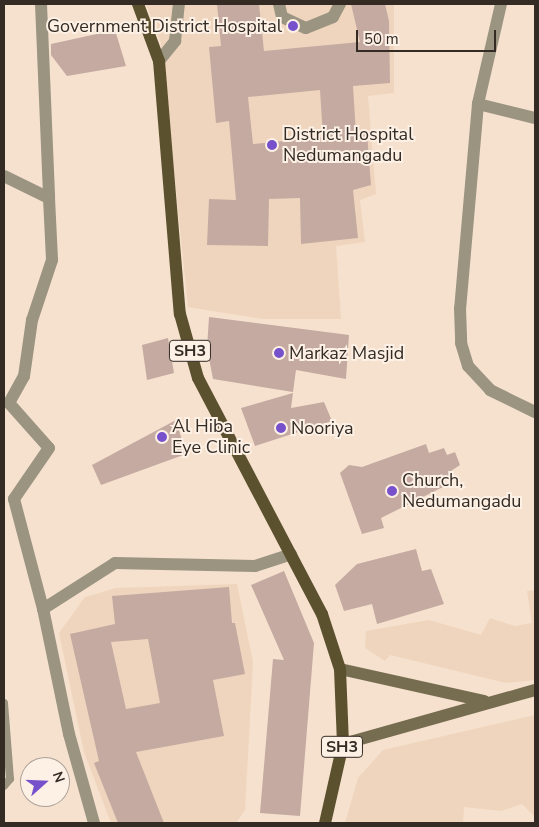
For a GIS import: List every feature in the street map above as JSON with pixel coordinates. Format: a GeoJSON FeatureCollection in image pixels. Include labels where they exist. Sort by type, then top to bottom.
{"type":"FeatureCollection","features":[{"type":"Feature","properties":{"kind":"main road","name":"SH3"},"geometry":{"type":"LineString","coordinates":[[138,4],[159,61],[180,314],[198,378],[322,614],[340,669],[343,744],[325,823]]}},
{"type":"Feature","properties":{"kind":"main road"},"geometry":{"type":"LineString","coordinates":[[340,669],[488,702]]}},
{"type":"Feature","properties":{"kind":"main road"},"geometry":{"type":"LineString","coordinates":[[343,744],[535,690]]}},
{"type":"Feature","properties":{"kind":"street"},"geometry":{"type":"LineString","coordinates":[[41,4],[52,260],[32,320],[24,376],[6,404],[49,448],[14,499],[42,609],[69,734],[94,823]]}},
{"type":"Feature","properties":{"kind":"street"},"geometry":{"type":"LineString","coordinates":[[159,61],[175,41],[179,4]]}},
{"type":"Feature","properties":{"kind":"street"},"geometry":{"type":"LineString","coordinates":[[279,4],[282,17],[306,28],[333,17],[340,4]]}},
{"type":"Feature","properties":{"kind":"street"},"geometry":{"type":"LineString","coordinates":[[501,4],[478,104],[460,308],[461,343],[468,366],[490,390],[535,412]]}},
{"type":"Feature","properties":{"kind":"street"},"geometry":{"type":"LineString","coordinates":[[478,104],[535,118]]}},
{"type":"Feature","properties":{"kind":"street"},"geometry":{"type":"LineString","coordinates":[[4,176],[49,198]]}},
{"type":"Feature","properties":{"kind":"street"},"geometry":{"type":"LineString","coordinates":[[42,609],[115,563],[255,566],[291,554]]}},
{"type":"Feature","properties":{"kind":"lane"},"geometry":{"type":"LineString","coordinates":[[4,703],[10,779],[4,786]]}},
{"type":"Feature","properties":{"kind":"shaded area","name":"District Hospital Nedumangadu"},"geometry":{"type":"Polygon","coordinates":[[[146,4],[394,4],[394,93],[368,96],[376,194],[360,200],[365,242],[336,246],[341,319],[263,319],[188,307],[161,43],[146,4]]]}},
{"type":"Feature","properties":{"kind":"shaded area"},"geometry":{"type":"Polygon","coordinates":[[[237,584],[253,662],[245,810],[236,823],[111,823],[84,752],[59,633],[85,597],[116,588],[237,584]]]}},
{"type":"Feature","properties":{"kind":"shaded area"},"geometry":{"type":"Polygon","coordinates":[[[535,590],[535,680],[506,683],[390,655],[385,661],[365,648],[366,631],[429,620],[481,635],[490,618],[515,626],[532,623],[527,591],[535,590]]]}},
{"type":"Feature","properties":{"kind":"shaded area"},"geometry":{"type":"Polygon","coordinates":[[[535,715],[535,817],[522,804],[501,811],[464,807],[463,823],[345,823],[358,778],[383,750],[535,715]]]}},
{"type":"Feature","properties":{"kind":"building"},"geometry":{"type":"Polygon","coordinates":[[[217,4],[259,4],[264,51],[360,42],[351,4],[385,4],[389,21],[390,83],[353,86],[356,134],[367,133],[371,185],[353,190],[358,238],[301,244],[300,198],[269,199],[268,246],[207,245],[209,199],[236,200],[229,121],[216,123],[209,47],[221,46],[217,4]],[[320,90],[248,97],[253,144],[323,137],[320,90]]]}},
{"type":"Feature","properties":{"kind":"building"},"geometry":{"type":"Polygon","coordinates":[[[115,30],[126,66],[67,76],[51,55],[51,44],[115,30]]]}},
{"type":"Feature","properties":{"kind":"building"},"geometry":{"type":"Polygon","coordinates":[[[209,317],[349,335],[346,379],[296,370],[293,392],[213,379],[207,348],[209,317]]]}},
{"type":"Feature","properties":{"kind":"building"},"geometry":{"type":"Polygon","coordinates":[[[168,338],[174,373],[147,380],[142,345],[168,338]]]}},
{"type":"Feature","properties":{"kind":"building","name":"Nooriya"},"geometry":{"type":"Polygon","coordinates":[[[293,393],[291,408],[324,402],[332,421],[255,446],[241,408],[293,393]]]}},
{"type":"Feature","properties":{"kind":"building","name":"Al Hiba Eye Clinic"},"geometry":{"type":"Polygon","coordinates":[[[176,420],[186,454],[101,485],[92,465],[176,420]]]}},
{"type":"Feature","properties":{"kind":"building","name":"Church, Nedumangadu"},"geometry":{"type":"Polygon","coordinates":[[[426,444],[429,453],[444,448],[447,455],[455,452],[460,465],[451,471],[452,475],[442,479],[445,486],[381,518],[384,528],[362,534],[340,473],[349,465],[362,467],[426,444]]]}},
{"type":"Feature","properties":{"kind":"building"},"geometry":{"type":"Polygon","coordinates":[[[416,549],[422,571],[431,569],[444,604],[377,624],[372,604],[344,611],[335,585],[357,564],[416,549]]]}},
{"type":"Feature","properties":{"kind":"building"},"geometry":{"type":"Polygon","coordinates":[[[284,571],[314,643],[300,816],[260,813],[273,659],[284,660],[251,585],[284,571]]]}},
{"type":"Feature","properties":{"kind":"building"},"geometry":{"type":"Polygon","coordinates":[[[229,587],[232,623],[235,623],[245,674],[213,680],[224,736],[136,752],[164,823],[118,823],[94,763],[99,761],[70,634],[115,624],[112,596],[229,587]],[[148,639],[111,642],[126,709],[160,703],[148,639]]]}},
{"type":"Feature","properties":{"kind":"place","name":"Government District Hospital"},"geometry":{"type":"Point","coordinates":[293,26]}},
{"type":"Feature","properties":{"kind":"place","name":"District Hospital Nedumangadu"},"geometry":{"type":"Point","coordinates":[272,145]}},
{"type":"Feature","properties":{"kind":"place","name":"Markaz Masjid"},"geometry":{"type":"Point","coordinates":[279,353]}},
{"type":"Feature","properties":{"kind":"place","name":"Nooriya"},"geometry":{"type":"Point","coordinates":[281,428]}},
{"type":"Feature","properties":{"kind":"place","name":"Al Hiba Eye Clinic"},"geometry":{"type":"Point","coordinates":[162,437]}},
{"type":"Feature","properties":{"kind":"place","name":"Church, Nedumangadu"},"geometry":{"type":"Point","coordinates":[392,491]}}]}
